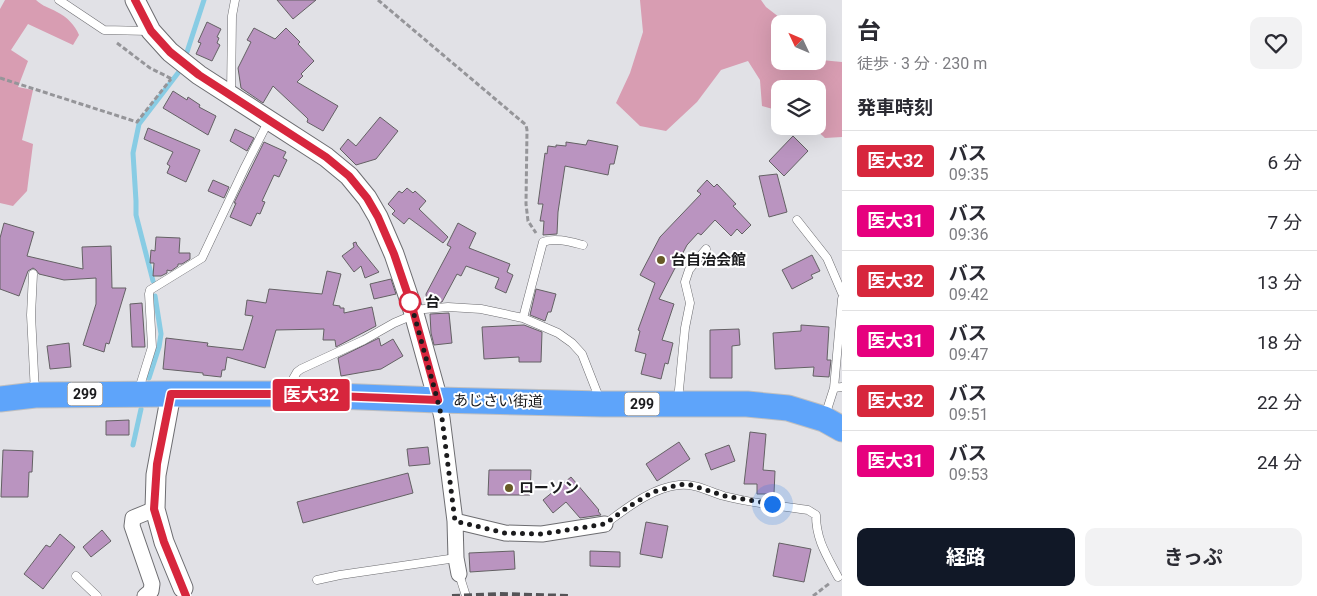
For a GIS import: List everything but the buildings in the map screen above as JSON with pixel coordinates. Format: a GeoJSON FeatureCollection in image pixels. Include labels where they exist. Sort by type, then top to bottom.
{"type":"FeatureCollection","features":[{"type":"Feature","properties":{"kind":"highway","name":"あじさい街道"},"geometry":{"type":"LineString","coordinates":[[0,399],[35,395],[284,394],[602,404],[746,404],[788,408],[833,424]]}},
{"type":"Feature","properties":{"kind":"street"},"geometry":{"type":"LineString","coordinates":[[135,0],[151,31],[170,52],[186,66],[326,157],[349,176],[367,198],[378,217],[394,254],[438,400],[455,521],[456,558],[459,574]]}},
{"type":"Feature","properties":{"kind":"street"},"geometry":{"type":"LineString","coordinates":[[171,394],[157,468],[154,509],[164,542],[183,588]]}},
{"type":"Feature","properties":{"kind":"street"},"geometry":{"type":"LineString","coordinates":[[145,596],[151,591],[152,584],[132,526],[133,518],[154,509]]}},
{"type":"Feature","properties":{"kind":"street"},"geometry":{"type":"LineString","coordinates":[[455,521],[505,533],[542,534],[605,524]]}},
{"type":"Feature","properties":{"kind":"lane"},"geometry":{"type":"LineString","coordinates":[[59,0],[104,30],[151,31]]}},
{"type":"Feature","properties":{"kind":"lane"},"geometry":{"type":"LineString","coordinates":[[231,96],[232,16],[235,0]]}},
{"type":"Feature","properties":{"kind":"lane"},"geometry":{"type":"LineString","coordinates":[[138,394],[152,348],[150,290],[202,258],[244,166],[269,120]]}},
{"type":"Feature","properties":{"kind":"lane"},"geometry":{"type":"LineString","coordinates":[[797,220],[827,258],[842,293]]}},
{"type":"Feature","properties":{"kind":"lane"},"geometry":{"type":"LineString","coordinates":[[523,318],[543,242],[548,240],[582,245]]}},
{"type":"Feature","properties":{"kind":"lane"},"geometry":{"type":"LineString","coordinates":[[678,404],[684,328],[690,303],[685,282],[689,270],[706,249]]}},
{"type":"Feature","properties":{"kind":"lane"},"geometry":{"type":"LineString","coordinates":[[33,274],[31,315],[35,395]]}},
{"type":"Feature","properties":{"kind":"lane"},"geometry":{"type":"LineString","coordinates":[[833,424],[838,387],[842,299]]}},
{"type":"Feature","properties":{"kind":"lane"},"geometry":{"type":"LineString","coordinates":[[284,394],[297,372],[301,369],[364,340],[413,313],[434,308],[456,308],[481,310],[523,318],[558,333],[572,342],[582,354],[602,404]]}},
{"type":"Feature","properties":{"kind":"lane"},"geometry":{"type":"LineString","coordinates":[[605,524],[653,492],[688,484],[725,496],[808,510],[816,515],[816,526],[820,542],[838,577]]}},
{"type":"Feature","properties":{"kind":"lane"},"geometry":{"type":"LineString","coordinates":[[317,580],[456,558]]}},
{"type":"Feature","properties":{"kind":"lane"},"geometry":{"type":"LineString","coordinates":[[459,574],[466,596]]}},
{"type":"Feature","properties":{"kind":"lane"},"geometry":{"type":"LineString","coordinates":[[76,576],[97,596]]}},
{"type":"Feature","properties":{"kind":"path"},"geometry":{"type":"LineString","coordinates":[[378,0],[526,126],[526,204],[528,220],[543,242]]}},
{"type":"Feature","properties":{"kind":"path"},"geometry":{"type":"LineString","coordinates":[[0,78],[137,122],[172,79],[150,68],[112,39],[104,30]]}},
{"type":"Feature","properties":{"kind":"path"},"geometry":{"type":"LineString","coordinates":[[813,596],[838,577]]}},
{"type":"Feature","properties":{"kind":"shaded area"},"geometry":{"type":"Polygon","coordinates":[[[5,0],[36,0],[61,14],[75,28],[79,35],[73,45],[28,24],[11,50],[28,61],[18,87],[33,90],[22,140],[33,144],[27,191],[13,206],[0,203],[0,9],[5,0]]]}},
{"type":"Feature","properties":{"kind":"shaded area"},"geometry":{"type":"Polygon","coordinates":[[[640,0],[761,0],[766,7],[776,15],[771,15],[771,70],[826,70],[826,60],[842,62],[842,137],[825,138],[822,135],[826,135],[826,80],[771,80],[771,108],[762,106],[760,80],[748,61],[721,70],[697,102],[666,131],[640,126],[616,103],[630,73],[643,32],[640,0]]]}},
{"type":"Feature","properties":{"kind":"waterway"},"geometry":{"type":"LineString","coordinates":[[187,52],[204,0]]}},
{"type":"Feature","properties":{"kind":"waterway"},"geometry":{"type":"LineString","coordinates":[[153,281],[136,215],[133,153],[139,124],[178,73]]}},
{"type":"Feature","properties":{"kind":"waterway"},"geometry":{"type":"LineString","coordinates":[[149,378],[161,334],[155,296]]}},
{"type":"Feature","properties":{"kind":"waterway"},"geometry":{"type":"LineString","coordinates":[[133,445],[141,409]]}},
{"type":"Feature","properties":{"kind":"railway"},"geometry":{"type":"LineString","coordinates":[[452,596],[499,594],[570,596]]}},
{"type":"Feature","properties":{"kind":"bus line","name":"医大32"},"geometry":{"type":"LineString","coordinates":[[135,0],[151,31],[186,66],[326,157],[349,176],[367,198],[378,217],[394,254],[413,310],[438,400],[284,394],[171,394],[157,464],[154,509],[164,542],[186,596]]}},
{"type":"Feature","properties":{"kind":"place","name":"台自治会館"},"geometry":{"type":"Point","coordinates":[661,260]}},
{"type":"Feature","properties":{"kind":"place","name":"台"},"geometry":{"type":"Point","coordinates":[410,302]}},
{"type":"Feature","properties":{"kind":"place","name":"ローソン"},"geometry":{"type":"Point","coordinates":[509,488]}},
{"type":"Feature","properties":{"kind":"route"},"geometry":{"type":"LineString","coordinates":[[410,302],[410,300],[442,418],[455,521],[505,533],[542,534],[605,524],[653,492],[668,487],[688,484],[725,496],[772,504]]}}]}
